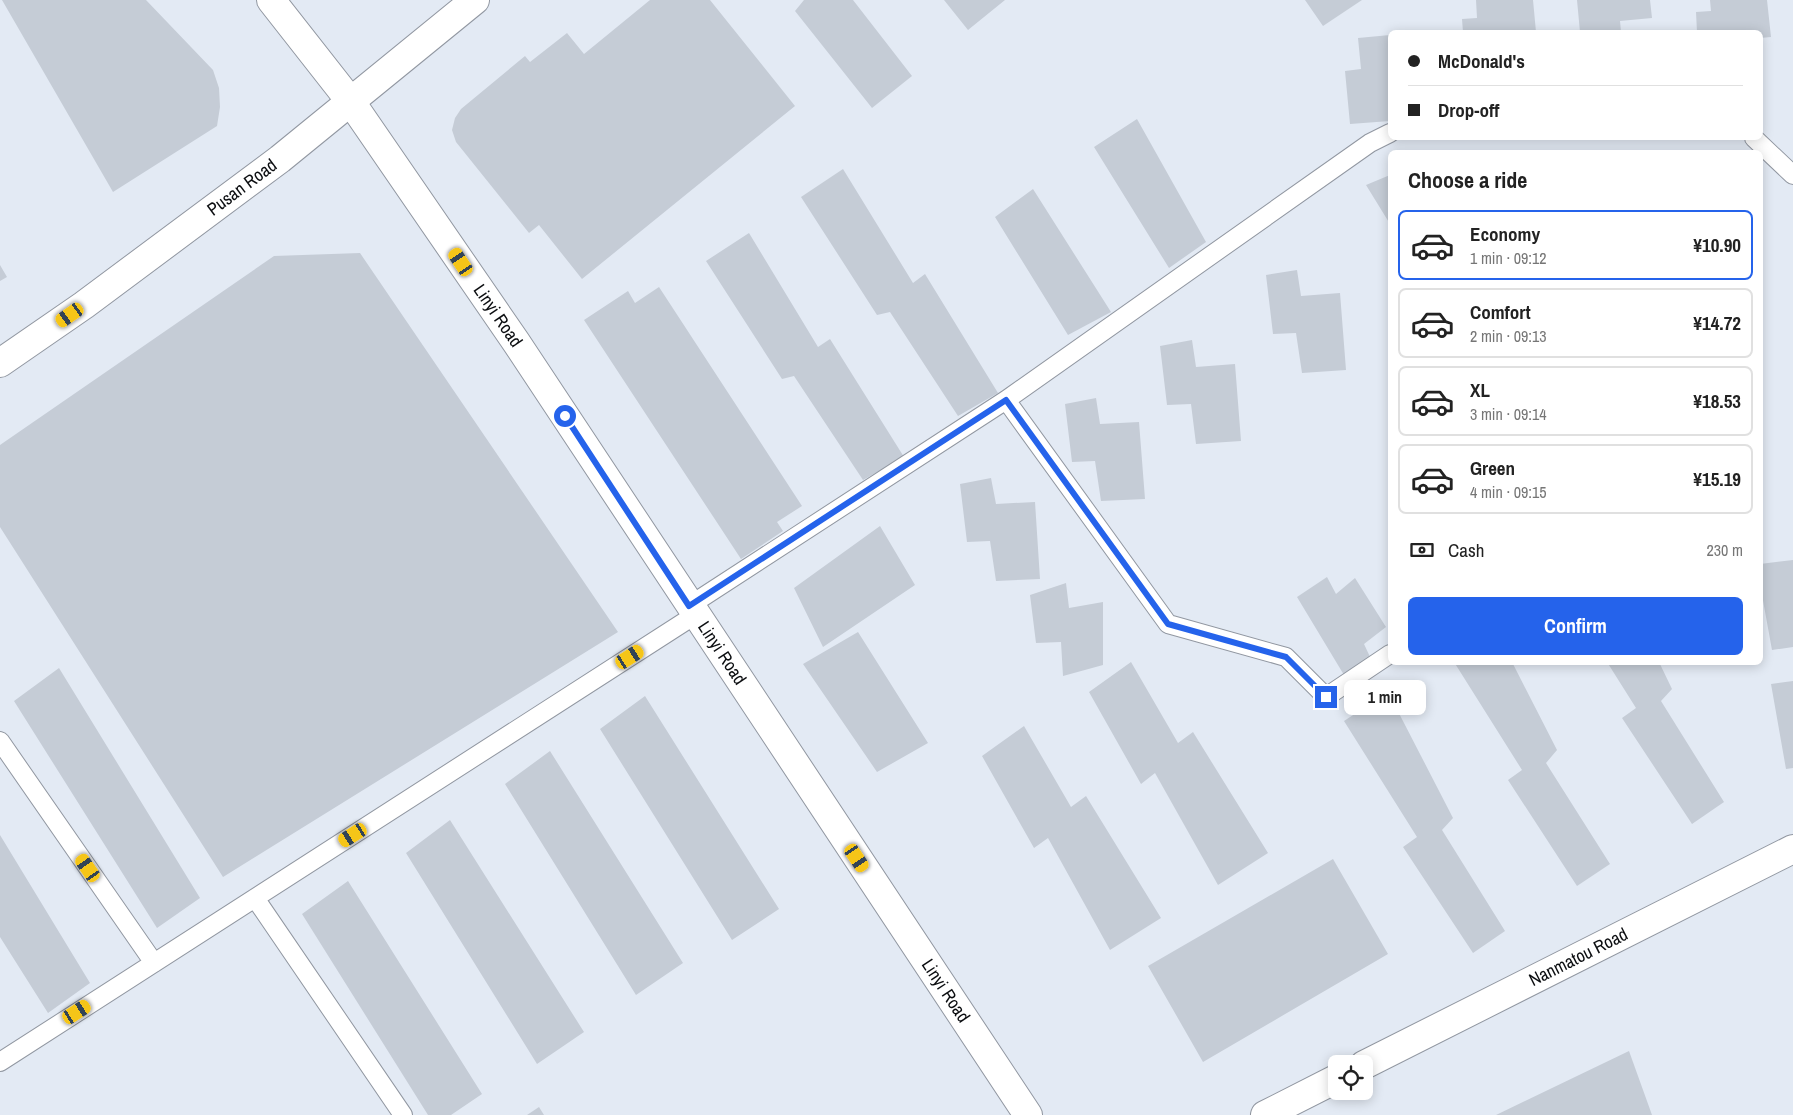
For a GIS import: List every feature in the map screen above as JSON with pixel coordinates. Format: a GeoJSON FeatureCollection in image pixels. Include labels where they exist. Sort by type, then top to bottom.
{"type":"FeatureCollection","features":[{"type":"Feature","properties":{"kind":"street","name":"Linyi Road"},"geometry":{"type":"LineString","coordinates":[[271,0],[351,102],[521,350],[1028,1115]]}},
{"type":"Feature","properties":{"kind":"street","name":"Pusan Road"},"geometry":{"type":"LineString","coordinates":[[0,363],[92,300],[280,159],[475,0]]}},
{"type":"Feature","properties":{"kind":"street","name":"Nanmatou Road"},"geometry":{"type":"LineString","coordinates":[[1373,1060],[1793,849]]}},
{"type":"Feature","properties":{"kind":"street"},"geometry":{"type":"LineString","coordinates":[[1265,1115],[1328,1083]]}},
{"type":"Feature","properties":{"kind":"lane"},"geometry":{"type":"LineString","coordinates":[[0,1062],[256,898],[692,610],[1006,400],[1370,143],[1388,134]]}},
{"type":"Feature","properties":{"kind":"lane"},"geometry":{"type":"LineString","coordinates":[[1756,140],[1793,175]]}},
{"type":"Feature","properties":{"kind":"lane"},"geometry":{"type":"LineString","coordinates":[[1006,400],[1168,624],[1286,657],[1326,697],[1388,655]]}},
{"type":"Feature","properties":{"kind":"lane"},"geometry":{"type":"LineString","coordinates":[[0,741],[154,963]]}},
{"type":"Feature","properties":{"kind":"lane"},"geometry":{"type":"LineString","coordinates":[[256,898],[403,1115]]}},
{"type":"Feature","properties":{"kind":"building"},"geometry":{"type":"Polygon","coordinates":[[[2,0],[146,0],[213,70],[219,88],[220,107],[217,126],[113,192],[2,0]]]}},
{"type":"Feature","properties":{"kind":"building"},"geometry":{"type":"Polygon","coordinates":[[[650,0],[710,0],[795,106],[582,279],[539,225],[529,233],[456,142],[452,130],[455,118],[461,109],[525,56],[530,62],[567,33],[584,54],[650,0]]]}},
{"type":"Feature","properties":{"kind":"building"},"geometry":{"type":"Polygon","coordinates":[[[804,0],[853,0],[912,76],[872,108],[795,11],[804,0]]]}},
{"type":"Feature","properties":{"kind":"building"},"geometry":{"type":"Polygon","coordinates":[[[944,0],[1005,0],[968,30],[944,0]]]}},
{"type":"Feature","properties":{"kind":"building"},"geometry":{"type":"Polygon","coordinates":[[[1305,0],[1362,0],[1323,26],[1305,0]]]}},
{"type":"Feature","properties":{"kind":"building"},"geometry":{"type":"Polygon","coordinates":[[[1476,0],[1533,0],[1536,30],[1463,30],[1462,19],[1477,18],[1476,0]]]}},
{"type":"Feature","properties":{"kind":"building"},"geometry":{"type":"Polygon","coordinates":[[[1577,0],[1650,0],[1652,18],[1620,21],[1621,30],[1580,30],[1577,0]]]}},
{"type":"Feature","properties":{"kind":"building"},"geometry":{"type":"Polygon","coordinates":[[[1710,0],[1767,0],[1771,37],[1763,38],[1763,30],[1697,30],[1696,12],[1711,11],[1710,0]]]}},
{"type":"Feature","properties":{"kind":"building"},"geometry":{"type":"Polygon","coordinates":[[[1388,35],[1388,121],[1350,124],[1345,71],[1361,69],[1358,38],[1388,35]]]}},
{"type":"Feature","properties":{"kind":"building"},"geometry":{"type":"Polygon","coordinates":[[[1137,119],[1206,242],[1169,268],[1094,147],[1137,119]]]}},
{"type":"Feature","properties":{"kind":"building"},"geometry":{"type":"Polygon","coordinates":[[[843,169],[913,283],[925,274],[998,393],[958,416],[890,312],[877,315],[801,197],[843,169]]]}},
{"type":"Feature","properties":{"kind":"building"},"geometry":{"type":"Polygon","coordinates":[[[1388,176],[1388,221],[1366,185],[1388,176]]]}},
{"type":"Feature","properties":{"kind":"building"},"geometry":{"type":"Polygon","coordinates":[[[1033,189],[1111,312],[1068,335],[995,217],[1033,189]]]}},
{"type":"Feature","properties":{"kind":"building"},"geometry":{"type":"Polygon","coordinates":[[[749,233],[818,347],[830,339],[904,457],[863,480],[794,376],[782,379],[706,261],[749,233]]]}},
{"type":"Feature","properties":{"kind":"building"},"geometry":{"type":"Polygon","coordinates":[[[360,253],[618,632],[223,877],[0,527],[0,445],[274,256],[360,253]]]}},
{"type":"Feature","properties":{"kind":"building"},"geometry":{"type":"Polygon","coordinates":[[[0,265],[7,277],[0,281],[0,265]]]}},
{"type":"Feature","properties":{"kind":"building"},"geometry":{"type":"Polygon","coordinates":[[[1297,270],[1301,296],[1340,293],[1346,370],[1302,373],[1296,333],[1273,334],[1266,275],[1297,270]]]}},
{"type":"Feature","properties":{"kind":"building"},"geometry":{"type":"Polygon","coordinates":[[[659,287],[802,506],[777,522],[783,531],[741,559],[584,320],[628,291],[635,303],[659,287]]]}},
{"type":"Feature","properties":{"kind":"building"},"geometry":{"type":"Polygon","coordinates":[[[1192,340],[1196,367],[1235,364],[1241,441],[1196,444],[1191,404],[1167,405],[1160,346],[1192,340]]]}},
{"type":"Feature","properties":{"kind":"building"},"geometry":{"type":"Polygon","coordinates":[[[1096,398],[1100,424],[1139,422],[1145,499],[1101,501],[1095,461],[1072,462],[1065,404],[1096,398]]]}},
{"type":"Feature","properties":{"kind":"building"},"geometry":{"type":"Polygon","coordinates":[[[991,478],[996,504],[1035,502],[1040,579],[996,581],[990,541],[967,542],[960,484],[991,478]]]}},
{"type":"Feature","properties":{"kind":"building"},"geometry":{"type":"Polygon","coordinates":[[[880,526],[915,585],[823,647],[794,588],[880,526]]]}},
{"type":"Feature","properties":{"kind":"building"},"geometry":{"type":"Polygon","coordinates":[[[1793,560],[1793,647],[1772,650],[1763,600],[1763,564],[1793,560]]]}},
{"type":"Feature","properties":{"kind":"building"},"geometry":{"type":"Polygon","coordinates":[[[1327,577],[1336,594],[1355,578],[1386,627],[1364,644],[1371,659],[1344,675],[1297,597],[1327,577]]]}},
{"type":"Feature","properties":{"kind":"building"},"geometry":{"type":"Polygon","coordinates":[[[1066,583],[1069,608],[1103,602],[1103,665],[1063,676],[1061,642],[1036,643],[1030,595],[1066,583]]]}},
{"type":"Feature","properties":{"kind":"building"},"geometry":{"type":"Polygon","coordinates":[[[858,632],[928,743],[877,772],[803,664],[858,632]]]}},
{"type":"Feature","properties":{"kind":"building"},"geometry":{"type":"Polygon","coordinates":[[[1131,662],[1178,743],[1193,732],[1268,853],[1218,885],[1155,773],[1141,784],[1089,692],[1131,662]]]}},
{"type":"Feature","properties":{"kind":"building"},"geometry":{"type":"Polygon","coordinates":[[[1456,665],[1514,665],[1557,750],[1546,763],[1610,864],[1577,886],[1508,780],[1522,770],[1456,665]]]}},
{"type":"Feature","properties":{"kind":"building"},"geometry":{"type":"Polygon","coordinates":[[[1609,665],[1660,665],[1672,689],[1661,701],[1724,802],[1692,824],[1622,718],[1636,708],[1609,665]]]}},
{"type":"Feature","properties":{"kind":"building"},"geometry":{"type":"Polygon","coordinates":[[[59,668],[200,898],[157,928],[14,701],[59,668]]]}},
{"type":"Feature","properties":{"kind":"building"},"geometry":{"type":"Polygon","coordinates":[[[1793,681],[1793,768],[1786,769],[1771,684],[1793,681]]]}},
{"type":"Feature","properties":{"kind":"building"},"geometry":{"type":"Polygon","coordinates":[[[1388,692],[1453,818],[1442,830],[1505,931],[1473,953],[1403,847],[1417,837],[1344,721],[1388,692]]]}},
{"type":"Feature","properties":{"kind":"building"},"geometry":{"type":"Polygon","coordinates":[[[645,696],[779,909],[732,940],[600,729],[645,696]]]}},
{"type":"Feature","properties":{"kind":"building"},"geometry":{"type":"Polygon","coordinates":[[[1024,726],[1071,807],[1086,796],[1161,918],[1110,950],[1048,838],[1034,848],[982,756],[1024,726]]]}},
{"type":"Feature","properties":{"kind":"building"},"geometry":{"type":"Polygon","coordinates":[[[550,751],[683,963],[636,995],[505,784],[550,751]]]}},
{"type":"Feature","properties":{"kind":"building"},"geometry":{"type":"Polygon","coordinates":[[[450,820],[584,1032],[537,1064],[406,853],[450,820]]]}},
{"type":"Feature","properties":{"kind":"building"},"geometry":{"type":"Polygon","coordinates":[[[0,835],[90,983],[48,1013],[0,937],[0,835]]]}},
{"type":"Feature","properties":{"kind":"building"},"geometry":{"type":"Polygon","coordinates":[[[1333,859],[1388,954],[1203,1062],[1148,966],[1333,859]]]}},
{"type":"Feature","properties":{"kind":"building"},"geometry":{"type":"Polygon","coordinates":[[[348,881],[482,1094],[451,1115],[428,1115],[302,914],[348,881]]]}},
{"type":"Feature","properties":{"kind":"building"},"geometry":{"type":"Polygon","coordinates":[[[1629,1051],[1652,1115],[1496,1115],[1629,1051]]]}},
{"type":"Feature","properties":{"kind":"building"},"geometry":{"type":"Polygon","coordinates":[[[539,1107],[544,1115],[527,1115],[539,1107]]]}},
{"type":"Feature","properties":{"kind":"route"},"geometry":{"type":"LineString","coordinates":[[565,416],[689,606],[1006,400],[1168,624],[1286,657],[1326,697]]}}]}
